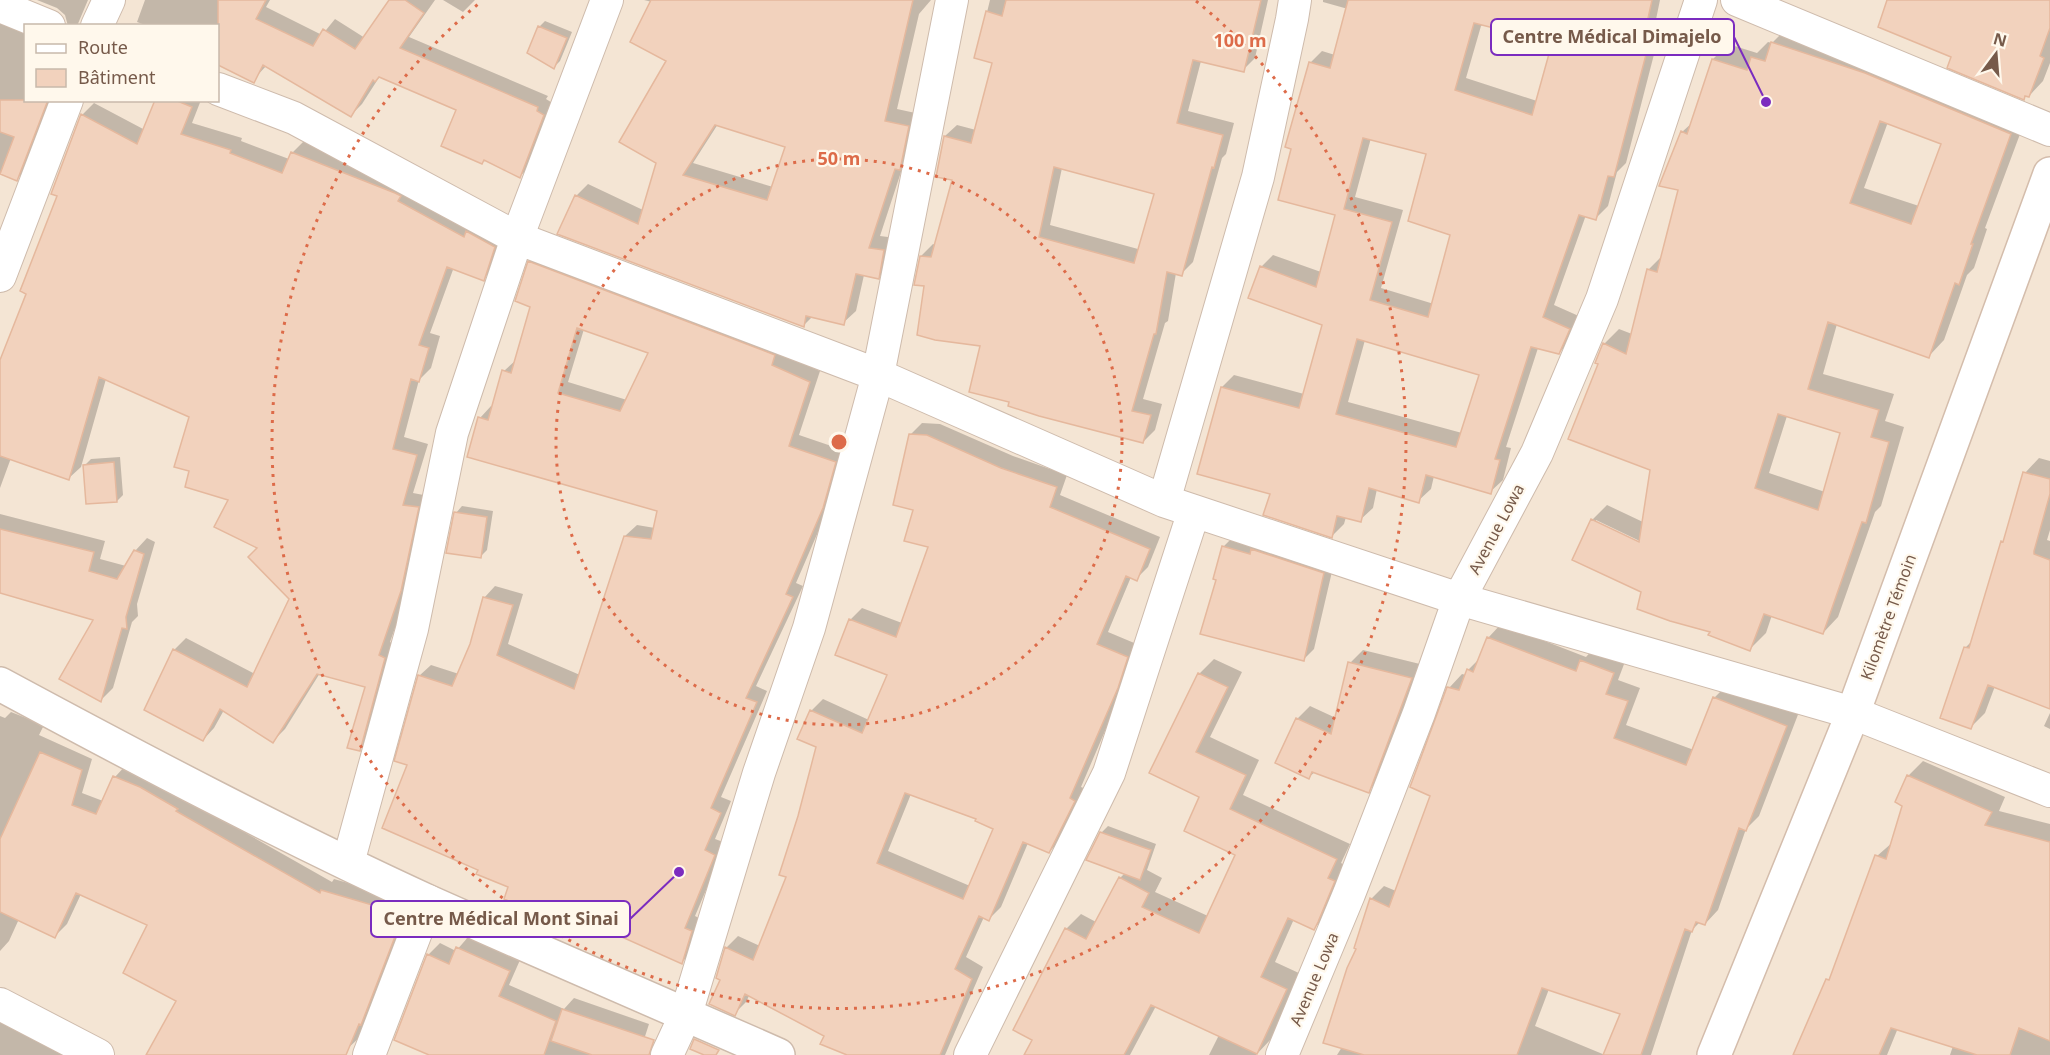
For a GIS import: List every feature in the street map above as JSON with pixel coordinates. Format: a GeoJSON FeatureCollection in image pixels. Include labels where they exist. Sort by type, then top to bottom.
{"type":"FeatureCollection","features":[{"type":"Feature","properties":{"kind":"main road","name":"Kilomètre Témoin"},"geometry":{"type":"LineString","coordinates":[[1714,1055],[1853,713],[2050,174]]}},
{"type":"Feature","properties":{"kind":"main road"},"geometry":{"type":"LineString","coordinates":[[0,684],[185,784],[348,863],[428,901],[778,1055]]}},
{"type":"Feature","properties":{"kind":"street"},"geometry":{"type":"LineString","coordinates":[[98,24],[109,0]]}},
{"type":"Feature","properties":{"kind":"street"},"geometry":{"type":"LineString","coordinates":[[348,863],[412,629],[452,433],[517,238],[607,0]]}},
{"type":"Feature","properties":{"kind":"street"},"geometry":{"type":"LineString","coordinates":[[667,1055],[686,1014],[759,773],[809,628],[878,375],[952,0]]}},
{"type":"Feature","properties":{"kind":"street"},"geometry":{"type":"LineString","coordinates":[[1164,501],[1258,177],[1295,0]]}},
{"type":"Feature","properties":{"kind":"street","name":"Avenue Lowa"},"geometry":{"type":"LineString","coordinates":[[1282,1055],[1354,883],[1419,713],[1459,599],[1537,453],[1602,299],[1701,0]]}},
{"type":"Feature","properties":{"kind":"street"},"geometry":{"type":"LineString","coordinates":[[1737,0],[2050,130]]}},
{"type":"Feature","properties":{"kind":"street"},"geometry":{"type":"LineString","coordinates":[[0,6],[44,24]]}},
{"type":"Feature","properties":{"kind":"street"},"geometry":{"type":"LineString","coordinates":[[219,89],[294,118],[517,238],[878,375],[1164,501],[1459,599],[1853,713],[2050,791]]}},
{"type":"Feature","properties":{"kind":"street"},"geometry":{"type":"LineString","coordinates":[[0,276],[66,102]]}},
{"type":"Feature","properties":{"kind":"street"},"geometry":{"type":"LineString","coordinates":[[970,1055],[1109,772],[1194,511]]}},
{"type":"Feature","properties":{"kind":"street"},"geometry":{"type":"LineString","coordinates":[[369,1055],[428,901]]}},
{"type":"Feature","properties":{"kind":"street"},"geometry":{"type":"LineString","coordinates":[[0,1004],[98,1055]]}},
{"type":"Feature","properties":{"kind":"shaded area"},"geometry":{"type":"Polygon","coordinates":[[[0,0],[2050,0],[2050,1055],[0,1055],[0,0]]]}},
{"type":"Feature","properties":{"kind":"building"},"geometry":{"type":"Polygon","coordinates":[[[218,0],[266,0],[256,19],[313,46],[323,29],[355,49],[389,0],[405,0],[424,13],[400,48],[538,107],[537,111],[544,115],[520,178],[484,160],[482,164],[441,146],[456,110],[379,77],[375,82],[373,80],[351,117],[263,65],[254,83],[219,66],[218,0]]]}},
{"type":"Feature","properties":{"kind":"building"},"geometry":{"type":"Polygon","coordinates":[[[651,0],[913,0],[885,121],[909,126],[900,170],[895,169],[869,248],[884,250],[879,279],[856,274],[844,325],[806,316],[804,327],[557,234],[575,195],[638,224],[656,163],[619,142],[666,61],[630,42],[651,0]],[[715,125],[683,175],[767,200],[785,147],[715,125]]]}},
{"type":"Feature","properties":{"kind":"building"},"geometry":{"type":"Polygon","coordinates":[[[1006,0],[1261,0],[1244,72],[1193,60],[1177,123],[1223,135],[1182,276],[1167,272],[1156,334],[1154,334],[1132,411],[1151,415],[1143,443],[1039,416],[1008,406],[1009,402],[969,392],[980,346],[935,340],[917,335],[924,286],[914,285],[920,256],[931,257],[952,180],[936,177],[944,136],[971,143],[992,63],[974,58],[986,11],[1002,16],[1006,0]],[[1054,167],[1039,237],[1134,263],[1154,194],[1054,167]]]}},
{"type":"Feature","properties":{"kind":"building"},"geometry":{"type":"Polygon","coordinates":[[[1348,0],[1652,0],[1642,46],[1648,47],[1614,177],[1608,176],[1596,220],[1579,215],[1543,317],[1570,329],[1559,354],[1531,347],[1495,459],[1500,460],[1491,494],[1426,475],[1419,503],[1369,488],[1361,522],[1337,516],[1332,538],[1263,515],[1270,494],[1197,474],[1221,387],[1299,408],[1322,325],[1248,298],[1260,266],[1316,287],[1335,215],[1278,200],[1291,149],[1285,147],[1309,62],[1330,68],[1348,0]],[[1474,23],[1455,90],[1532,115],[1552,43],[1474,23]],[[1363,138],[1344,209],[1392,222],[1370,300],[1428,317],[1450,235],[1408,221],[1426,154],[1363,138]],[[1357,339],[1336,414],[1456,447],[1479,375],[1357,339]]]}},
{"type":"Feature","properties":{"kind":"building"},"geometry":{"type":"Polygon","coordinates":[[[1887,0],[2050,0],[2050,28],[2040,56],[2044,58],[2029,97],[2025,96],[2024,100],[1947,68],[1951,57],[1878,27],[1887,0]]]}},
{"type":"Feature","properties":{"kind":"building"},"geometry":{"type":"Polygon","coordinates":[[[538,26],[567,38],[554,69],[527,53],[538,26]]]}},
{"type":"Feature","properties":{"kind":"building"},"geometry":{"type":"Polygon","coordinates":[[[1771,42],[1865,73],[2011,134],[1971,244],[1973,244],[1959,285],[1955,283],[1929,358],[1828,322],[1808,389],[1879,410],[1871,437],[1889,442],[1866,523],[1862,522],[1823,634],[1764,614],[1750,651],[1708,635],[1710,632],[1637,609],[1641,592],[1572,560],[1591,519],[1639,542],[1650,470],[1568,439],[1598,364],[1595,363],[1603,343],[1626,354],[1647,269],[1657,272],[1678,190],[1659,186],[1681,131],[1687,134],[1712,59],[1747,70],[1751,57],[1765,61],[1771,42]],[[1880,121],[1850,203],[1911,224],[1941,144],[1880,121]],[[1778,414],[1755,488],[1818,510],[1840,433],[1778,414]]]}},
{"type":"Feature","properties":{"kind":"building"},"geometry":{"type":"Polygon","coordinates":[[[0,100],[47,102],[17,181],[0,174],[14,137],[0,132],[0,100]]]}},
{"type":"Feature","properties":{"kind":"building"},"geometry":{"type":"Polygon","coordinates":[[[154,102],[180,102],[192,107],[181,134],[231,150],[230,153],[282,173],[291,152],[395,193],[401,196],[398,201],[464,237],[466,231],[495,247],[484,281],[447,267],[419,345],[429,348],[419,382],[411,379],[393,449],[417,455],[403,505],[419,507],[401,591],[379,655],[385,658],[360,751],[347,748],[365,687],[317,674],[273,743],[220,709],[203,741],[144,710],[173,649],[247,687],[289,599],[248,557],[257,548],[214,527],[228,500],[185,487],[189,471],[174,467],[189,417],[99,377],[69,480],[0,456],[0,360],[26,294],[20,291],[57,196],[51,194],[81,114],[137,144],[154,102]]]}},
{"type":"Feature","properties":{"kind":"building"},"geometry":{"type":"Polygon","coordinates":[[[528,261],[775,355],[772,365],[810,382],[789,446],[836,462],[823,508],[786,594],[793,597],[746,698],[757,702],[711,808],[721,813],[705,850],[715,855],[685,928],[692,931],[682,964],[544,902],[539,914],[504,899],[508,887],[476,874],[478,870],[382,828],[407,765],[394,761],[418,675],[452,686],[470,644],[483,597],[513,605],[497,655],[574,689],[624,536],[651,539],[657,511],[467,457],[478,417],[488,420],[502,370],[511,373],[530,307],[515,301],[528,261]],[[577,328],[558,393],[620,411],[648,353],[577,328]]]}},
{"type":"Feature","properties":{"kind":"building"},"geometry":{"type":"Polygon","coordinates":[[[909,434],[927,435],[1001,468],[1057,487],[1050,507],[1150,549],[1137,581],[1126,576],[1097,644],[1128,657],[1118,688],[1070,798],[1075,801],[1049,853],[1023,842],[989,921],[979,916],[955,969],[972,979],[940,1055],[847,1055],[820,1044],[824,1036],[745,994],[735,1016],[709,1004],[720,980],[716,978],[725,947],[753,960],[786,877],[779,875],[798,816],[816,747],[797,739],[810,710],[862,733],[887,675],[835,655],[849,619],[896,637],[928,547],[904,541],[913,510],[893,505],[909,434]],[[905,793],[877,863],[963,899],[993,829],[975,821],[976,819],[905,793]]]}},
{"type":"Feature","properties":{"kind":"building"},"geometry":{"type":"Polygon","coordinates":[[[114,462],[117,502],[86,504],[83,465],[114,462]]]}},
{"type":"Feature","properties":{"kind":"building"},"geometry":{"type":"Polygon","coordinates":[[[2023,472],[2050,479],[2050,494],[2034,554],[2050,560],[2050,709],[1988,685],[1971,729],[1940,718],[1964,647],[1969,648],[2023,472]]]}},
{"type":"Feature","properties":{"kind":"building"},"geometry":{"type":"Polygon","coordinates":[[[454,512],[487,517],[481,558],[446,553],[454,512]]]}},
{"type":"Feature","properties":{"kind":"building"},"geometry":{"type":"Polygon","coordinates":[[[0,529],[94,552],[89,571],[117,579],[134,550],[144,554],[126,617],[127,629],[122,628],[101,702],[59,679],[93,620],[0,593],[0,529]]]}},
{"type":"Feature","properties":{"kind":"building"},"geometry":{"type":"Polygon","coordinates":[[[1222,546],[1250,554],[1251,549],[1324,573],[1304,661],[1200,634],[1216,580],[1213,579],[1222,546]]]}},
{"type":"Feature","properties":{"kind":"building"},"geometry":{"type":"Polygon","coordinates":[[[1487,637],[1576,671],[1580,660],[1614,673],[1606,694],[1628,701],[1614,738],[1686,765],[1713,697],[1787,726],[1746,831],[1739,828],[1705,925],[1696,922],[1692,932],[1685,929],[1641,1055],[1603,1055],[1620,1014],[1542,988],[1517,1055],[1364,1055],[1323,1043],[1347,968],[1356,949],[1354,948],[1370,898],[1389,907],[1430,796],[1410,787],[1447,687],[1459,690],[1467,669],[1473,672],[1487,637]]]}},
{"type":"Feature","properties":{"kind":"building"},"geometry":{"type":"Polygon","coordinates":[[[1348,662],[1412,678],[1369,793],[1312,772],[1309,779],[1275,763],[1296,718],[1331,734],[1348,662]]]}},
{"type":"Feature","properties":{"kind":"building"},"geometry":{"type":"Polygon","coordinates":[[[1198,673],[1228,687],[1196,752],[1246,775],[1230,809],[1337,859],[1328,878],[1335,881],[1318,922],[1314,930],[1288,918],[1261,977],[1287,989],[1257,1054],[1151,1005],[1124,1055],[1024,1055],[1032,1040],[1013,1030],[1065,928],[1086,939],[1119,877],[1149,893],[1142,907],[1199,933],[1235,855],[1184,831],[1199,797],[1149,773],[1198,673]]]}},
{"type":"Feature","properties":{"kind":"building"},"geometry":{"type":"Polygon","coordinates":[[[40,752],[82,770],[72,805],[96,814],[113,776],[140,787],[178,809],[176,811],[320,893],[321,890],[386,909],[381,931],[396,934],[361,1025],[359,1024],[346,1055],[146,1055],[176,1001],[123,973],[147,925],[76,893],[55,938],[0,912],[0,839],[40,752]]]}},
{"type":"Feature","properties":{"kind":"building"},"geometry":{"type":"Polygon","coordinates":[[[1907,775],[1992,812],[1985,825],[2050,842],[2050,1041],[2019,1028],[2010,1055],[1977,1055],[1891,1028],[1879,1055],[1793,1055],[1826,979],[1829,980],[1875,855],[1886,859],[1902,806],[1895,802],[1907,775]]]}},
{"type":"Feature","properties":{"kind":"building"},"geometry":{"type":"Polygon","coordinates":[[[1100,832],[1151,850],[1140,880],[1086,860],[1100,832]]]}},
{"type":"Feature","properties":{"kind":"building"},"geometry":{"type":"Polygon","coordinates":[[[456,947],[510,971],[499,996],[556,1021],[544,1055],[429,1055],[394,1040],[427,954],[449,964],[456,947]]]}},
{"type":"Feature","properties":{"kind":"building"},"geometry":{"type":"Polygon","coordinates":[[[562,1009],[654,1040],[649,1055],[592,1055],[551,1041],[562,1009]]]}},
{"type":"Feature","properties":{"kind":"building"},"geometry":{"type":"Polygon","coordinates":[[[694,1039],[719,1050],[716,1055],[704,1055],[690,1049],[694,1039]]]}},
{"type":"Feature","properties":{"kind":"place","name":"Centre Médical Dimajelo"},"geometry":{"type":"Point","coordinates":[1766,102]}},
{"type":"Feature","properties":{"kind":"place","name":"Centre Médical Mont Sinai"},"geometry":{"type":"Point","coordinates":[679,872]}}]}
